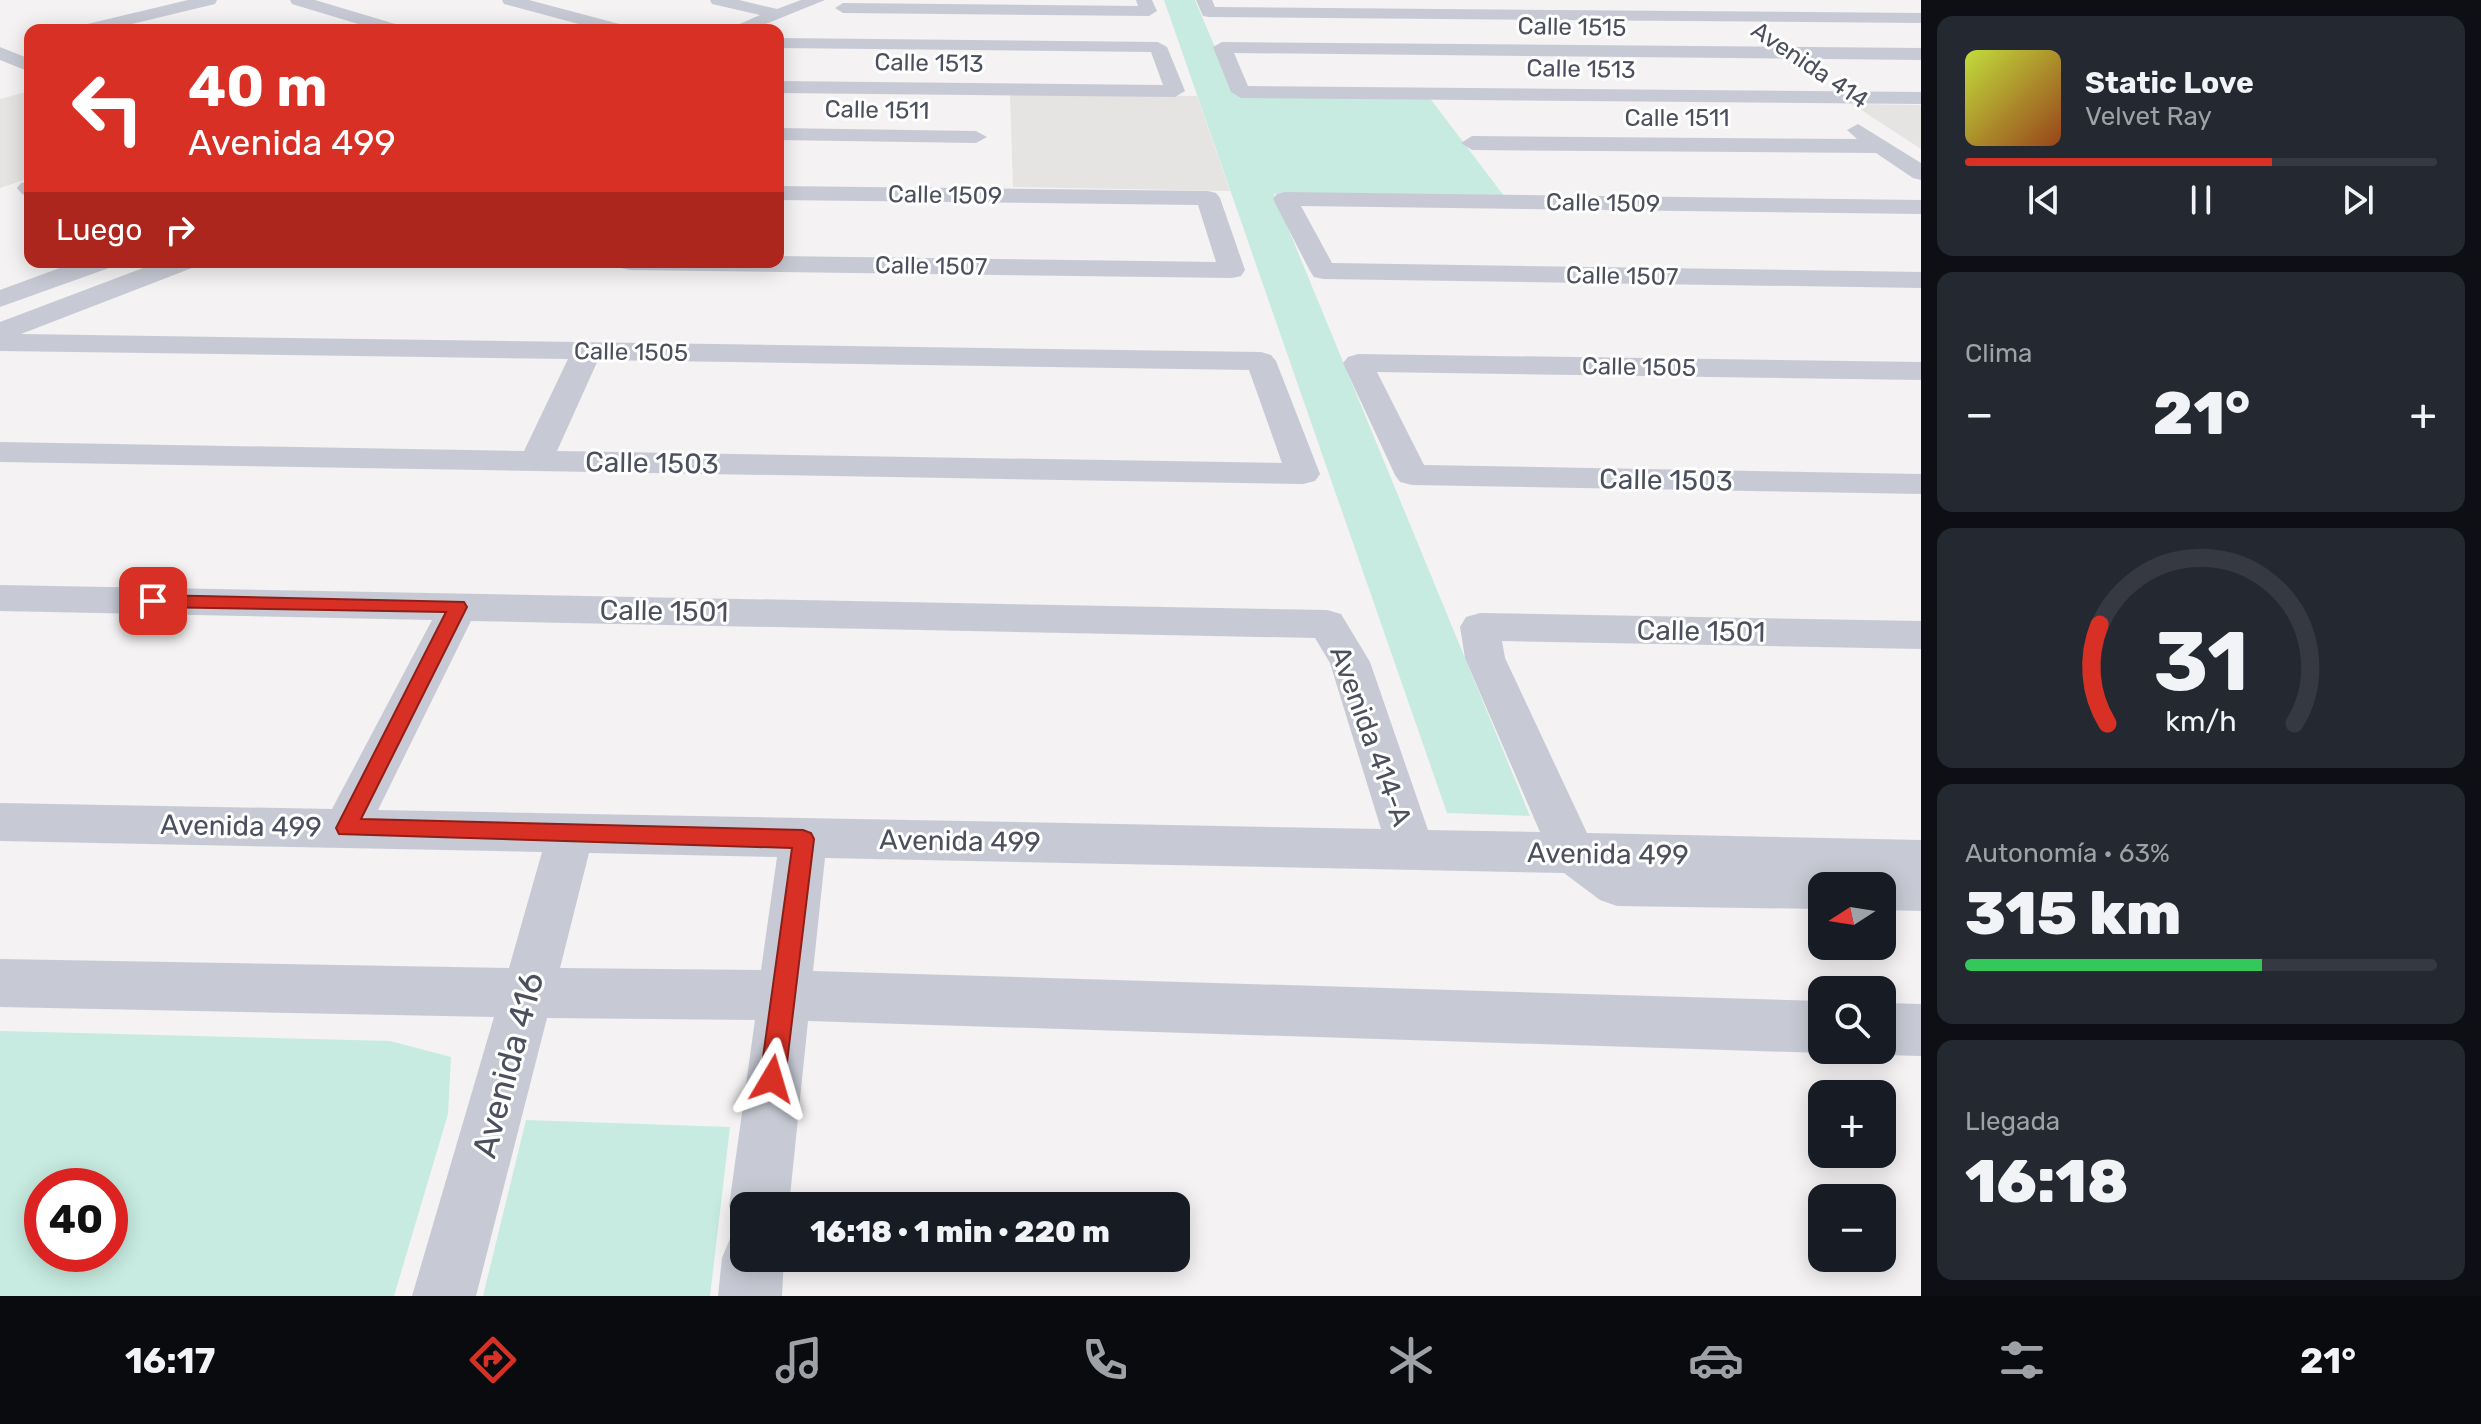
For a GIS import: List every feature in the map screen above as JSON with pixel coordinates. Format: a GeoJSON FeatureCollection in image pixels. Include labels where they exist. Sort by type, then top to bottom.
{"type":"FeatureCollection","features":[{"type":"Feature","properties":{"kind":"street"},"geometry":{"type":"LineString","coordinates":[[110,24],[209,0]]}},
{"type":"Feature","properties":{"kind":"street"},"geometry":{"type":"LineString","coordinates":[[298,0],[376,24]]}},
{"type":"Feature","properties":{"kind":"street"},"geometry":{"type":"LineString","coordinates":[[510,0],[599,24]]}},
{"type":"Feature","properties":{"kind":"street"},"geometry":{"type":"LineString","coordinates":[[718,0],[764,24],[863,0]]}},
{"type":"Feature","properties":{"kind":"street"},"geometry":{"type":"LineString","coordinates":[[764,24],[817,0]]}},
{"type":"Feature","properties":{"kind":"street","name":"Avenida 414"},"geometry":{"type":"LineString","coordinates":[[1669,0],[1921,173]]}},
{"type":"Feature","properties":{"kind":"street"},"geometry":{"type":"LineString","coordinates":[[784,30],[841,3],[1147,6]]}},
{"type":"Feature","properties":{"kind":"street"},"geometry":{"type":"LineString","coordinates":[[1206,6],[1921,18]]}},
{"type":"Feature","properties":{"kind":"street"},"geometry":{"type":"LineString","coordinates":[[110,9],[152,24]]}},
{"type":"Feature","properties":{"kind":"street","name":"Calle 1513"},"geometry":{"type":"LineString","coordinates":[[784,43],[1158,47],[1175,91],[784,87]]}},
{"type":"Feature","properties":{"kind":"street"},"geometry":{"type":"LineString","coordinates":[[0,52],[24,46]]}},
{"type":"Feature","properties":{"kind":"street","name":"Calle 1515"},"geometry":{"type":"LineString","coordinates":[[1241,92],[1222,47],[1921,54]]}},
{"type":"Feature","properties":{"kind":"street"},"geometry":{"type":"LineString","coordinates":[[0,52],[24,63]]}},
{"type":"Feature","properties":{"kind":"street"},"geometry":{"type":"LineString","coordinates":[[973,196],[977,89]]}},
{"type":"Feature","properties":{"kind":"street","name":"Calle 1513"},"geometry":{"type":"LineString","coordinates":[[1241,92],[1921,98]]}},
{"type":"Feature","properties":{"kind":"street"},"geometry":{"type":"LineString","coordinates":[[1434,93],[1520,202]]}},
{"type":"Feature","properties":{"kind":"street","name":"Calle 1511"},"geometry":{"type":"LineString","coordinates":[[1463,130],[1881,146]]}},
{"type":"Feature","properties":{"kind":"street","name":"Calle 1511"},"geometry":{"type":"LineString","coordinates":[[784,135],[975,152]]}},
{"type":"Feature","properties":{"kind":"street","name":"Calle 1509"},"geometry":{"type":"LineString","coordinates":[[784,193],[1208,198],[1232,270]]}},
{"type":"Feature","properties":{"kind":"street","name":"Calle 1509"},"geometry":{"type":"LineString","coordinates":[[1323,271],[1285,199],[1921,207]]}},
{"type":"Feature","properties":{"kind":"street","name":"Calle 1507"},"geometry":{"type":"LineString","coordinates":[[784,264],[1232,270]]}},
{"type":"Feature","properties":{"kind":"street"},"geometry":{"type":"LineString","coordinates":[[0,301],[85,268]]}},
{"type":"Feature","properties":{"kind":"street"},"geometry":{"type":"LineString","coordinates":[[0,301],[95,268]]}},
{"type":"Feature","properties":{"kind":"street"},"geometry":{"type":"LineString","coordinates":[[0,324],[147,268]]}},
{"type":"Feature","properties":{"kind":"street"},"geometry":{"type":"LineString","coordinates":[[0,332],[167,268]]}},
{"type":"Feature","properties":{"kind":"street","name":"Calle 1507"},"geometry":{"type":"LineString","coordinates":[[1323,271],[1921,280]]}},
{"type":"Feature","properties":{"kind":"street","name":"Calle 1505"},"geometry":{"type":"LineString","coordinates":[[0,342],[1261,361],[1303,474]]}},
{"type":"Feature","properties":{"kind":"street"},"geometry":{"type":"LineString","coordinates":[[536,461],[587,351]]}},
{"type":"Feature","properties":{"kind":"street","name":"Calle 1505"},"geometry":{"type":"LineString","coordinates":[[1412,475],[1358,363],[1921,371]]}},
{"type":"Feature","properties":{"kind":"street","name":"Calle 1503"},"geometry":{"type":"LineString","coordinates":[[0,452],[1303,474]]}},
{"type":"Feature","properties":{"kind":"street","name":"Calle 1503"},"geometry":{"type":"LineString","coordinates":[[1412,475],[1921,484]]}},
{"type":"Feature","properties":{"kind":"street","name":"Calle 1501"},"geometry":{"type":"LineString","coordinates":[[0,598],[1327,624]]}},
{"type":"Feature","properties":{"kind":"street"},"geometry":{"type":"LineString","coordinates":[[346,828],[458,607]]}},
{"type":"Feature","properties":{"kind":"street","name":"Avenida 414-A"},"geometry":{"type":"LineString","coordinates":[[1327,624],[1350,662],[1411,851]]}},
{"type":"Feature","properties":{"kind":"street","name":"Calle 1501"},"geometry":{"type":"LineString","coordinates":[[1573,853],[1485,658],[1480,627],[1921,635]]}},
{"type":"Feature","properties":{"kind":"street","name":"Avenida 499"},"geometry":{"type":"LineString","coordinates":[[0,822],[1921,860]]}},
{"type":"Feature","properties":{"kind":"street","name":"Avenida 416"},"geometry":{"type":"LineString","coordinates":[[444,1296],[571,834]]}},
{"type":"Feature","properties":{"kind":"street"},"geometry":{"type":"LineString","coordinates":[[761,1192],[803,839]]}},
{"type":"Feature","properties":{"kind":"street"},"geometry":{"type":"LineString","coordinates":[[1573,853],[1617,885],[1808,888]]}},
{"type":"Feature","properties":{"kind":"street"},"geometry":{"type":"LineString","coordinates":[[1896,889],[1921,890]]}},
{"type":"Feature","properties":{"kind":"street"},"geometry":{"type":"LineString","coordinates":[[0,983],[783,994],[1808,1027]]}},
{"type":"Feature","properties":{"kind":"street"},"geometry":{"type":"LineString","coordinates":[[1896,1029],[1921,1030]]}},
{"type":"Feature","properties":{"kind":"street"},"geometry":{"type":"LineString","coordinates":[[750,1296],[752,1272]]}},
{"type":"Feature","properties":{"kind":"shaded area"},"geometry":{"type":"Polygon","coordinates":[[[24,93],[24,180],[0,188],[0,99],[24,93]]]}},
{"type":"Feature","properties":{"kind":"shaded area"},"geometry":{"type":"Polygon","coordinates":[[[1010,95],[1197,96],[1230,191],[1013,187],[1010,95]]]}},
{"type":"Feature","properties":{"kind":"shaded area"},"geometry":{"type":"Polygon","coordinates":[[[1852,104],[1921,105],[1921,149],[1852,104]]]}},
{"type":"Feature","properties":{"kind":"green space"},"geometry":{"type":"Polygon","coordinates":[[[1164,0],[1195,0],[1235,95],[1429,97],[1504,196],[1274,194],[1530,816],[1447,813],[1164,0]]]}},
{"type":"Feature","properties":{"kind":"green space"},"geometry":{"type":"Polygon","coordinates":[[[0,1031],[390,1041],[451,1057],[448,1114],[394,1296],[0,1296],[0,1031]]]}},
{"type":"Feature","properties":{"kind":"green space"},"geometry":{"type":"Polygon","coordinates":[[[526,1120],[730,1127],[710,1296],[483,1296],[526,1120]]]}},
{"type":"Feature","properties":{"kind":"route"},"geometry":{"type":"LineString","coordinates":[[153,601],[458,607],[346,828],[803,839],[772,1079]]}}]}
